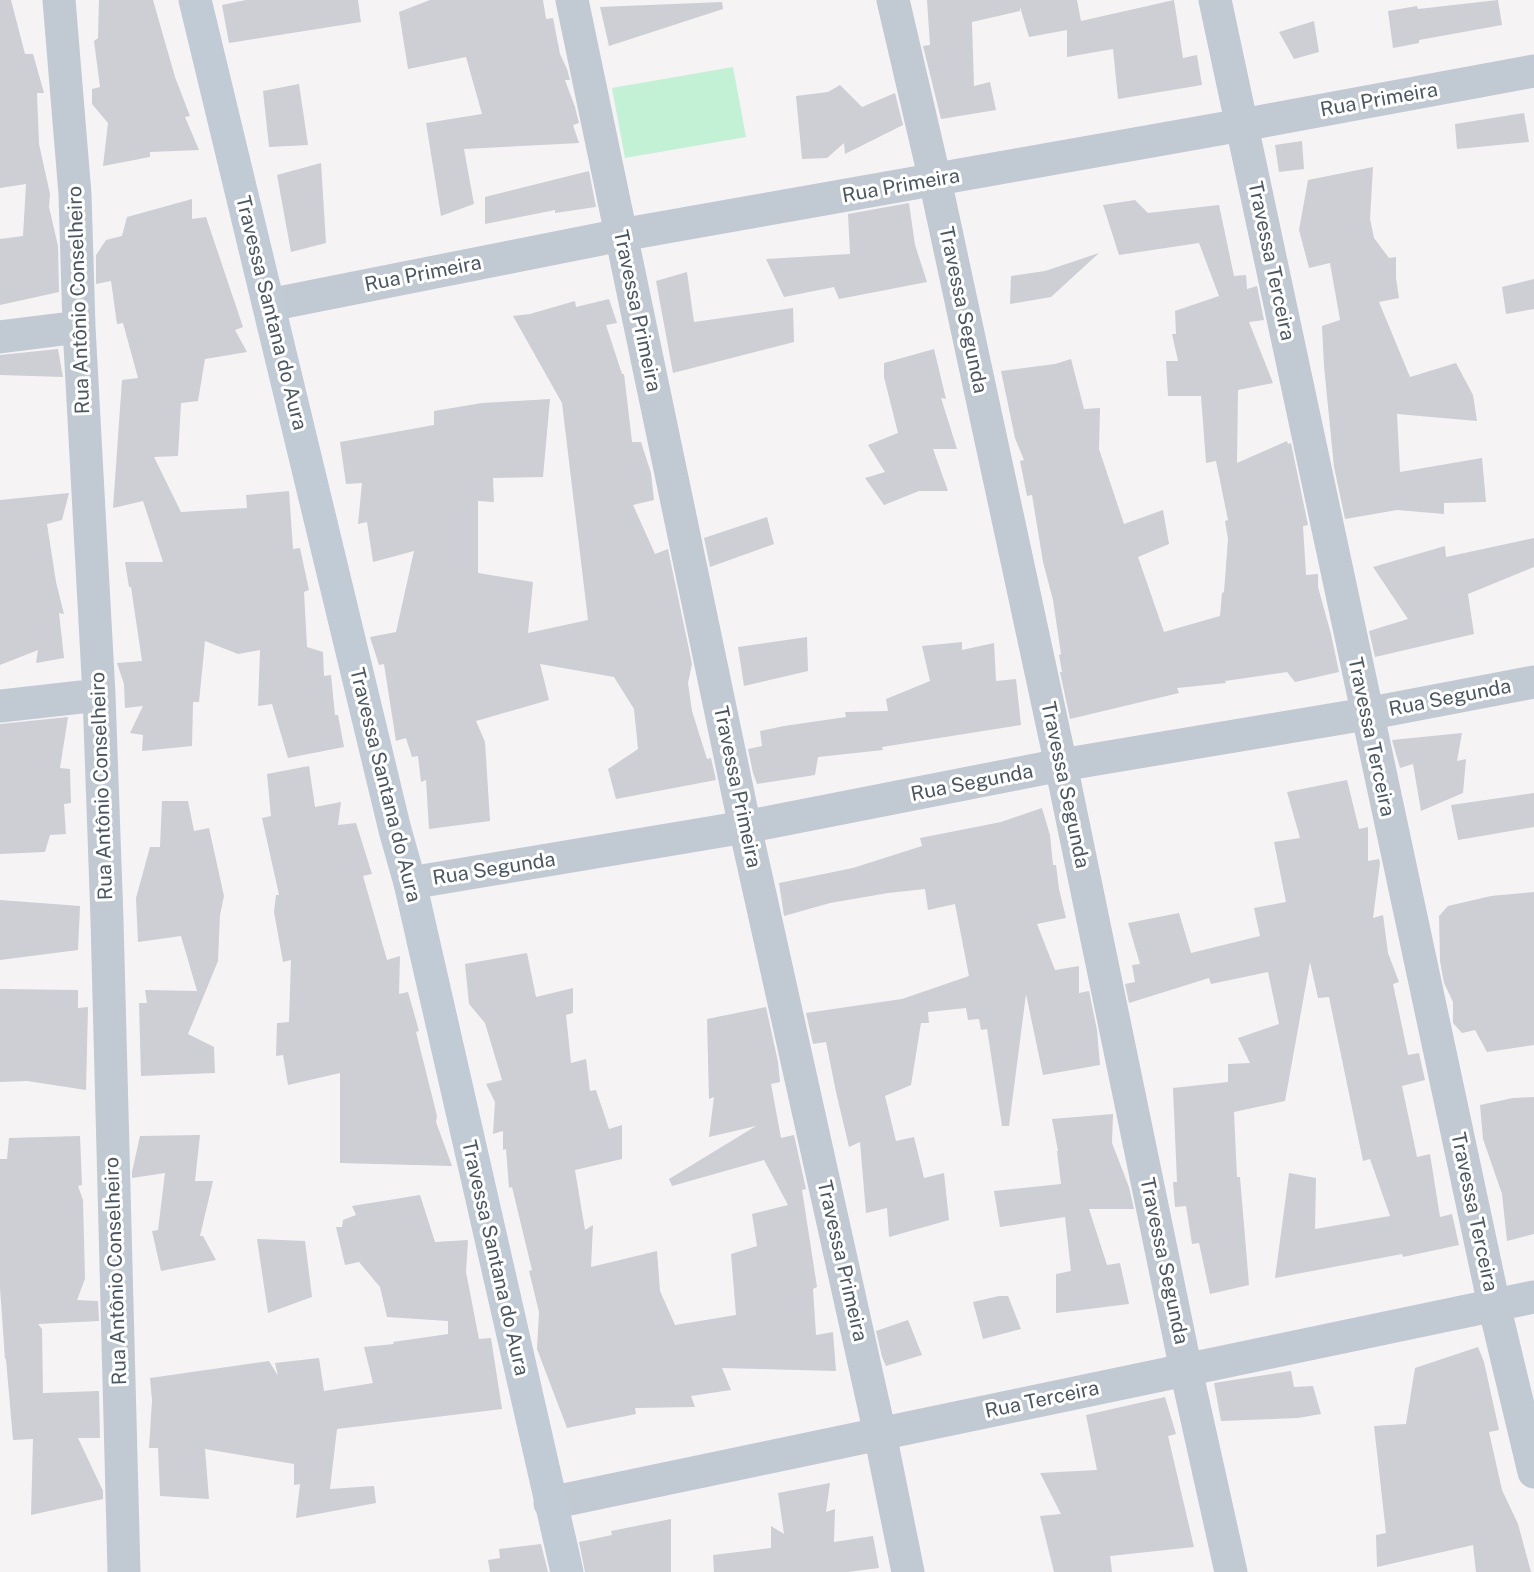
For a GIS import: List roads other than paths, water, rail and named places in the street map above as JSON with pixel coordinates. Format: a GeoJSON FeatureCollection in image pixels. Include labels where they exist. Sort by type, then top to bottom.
{"type":"FeatureCollection","features":[{"type":"Feature","properties":{"kind":"street","name":"Rua Antônio Conselheiro"},"geometry":{"type":"LineString","coordinates":[[59,0],[75,194],[79,327],[99,695],[124,1572]]}},
{"type":"Feature","properties":{"kind":"street","name":"Travessa Santana do Aura"},"geometry":{"type":"LineString","coordinates":[[195,0],[395,830],[410,883],[567,1572]]}},
{"type":"Feature","properties":{"kind":"street","name":"Travessa Primeira"},"geometry":{"type":"LineString","coordinates":[[572,0],[745,827],[880,1434],[908,1572]]}},
{"type":"Feature","properties":{"kind":"street","name":"Travessa Segunda"},"geometry":{"type":"LineString","coordinates":[[893,0],[935,180],[1061,765],[1186,1370],[1231,1572]]}},
{"type":"Feature","properties":{"kind":"street","name":"Travessa Terceira"},"geometry":{"type":"LineString","coordinates":[[1215,0],[1494,1305],[1534,1472]]}},
{"type":"Feature","properties":{"kind":"street","name":"Rua Primeira"},"geometry":{"type":"LineString","coordinates":[[269,305],[621,235],[1534,71]]}},
{"type":"Feature","properties":{"kind":"street"},"geometry":{"type":"LineString","coordinates":[[0,337],[79,327]]}},
{"type":"Feature","properties":{"kind":"street","name":"Rua Segunda"},"geometry":{"type":"LineString","coordinates":[[410,883],[745,827],[1061,765],[1366,714],[1534,682]]}},
{"type":"Feature","properties":{"kind":"street"},"geometry":{"type":"LineString","coordinates":[[0,706],[99,695]]}},
{"type":"Feature","properties":{"kind":"street","name":"Rua Terceira"},"geometry":{"type":"LineString","coordinates":[[550,1503],[1534,1297]]}}]}
